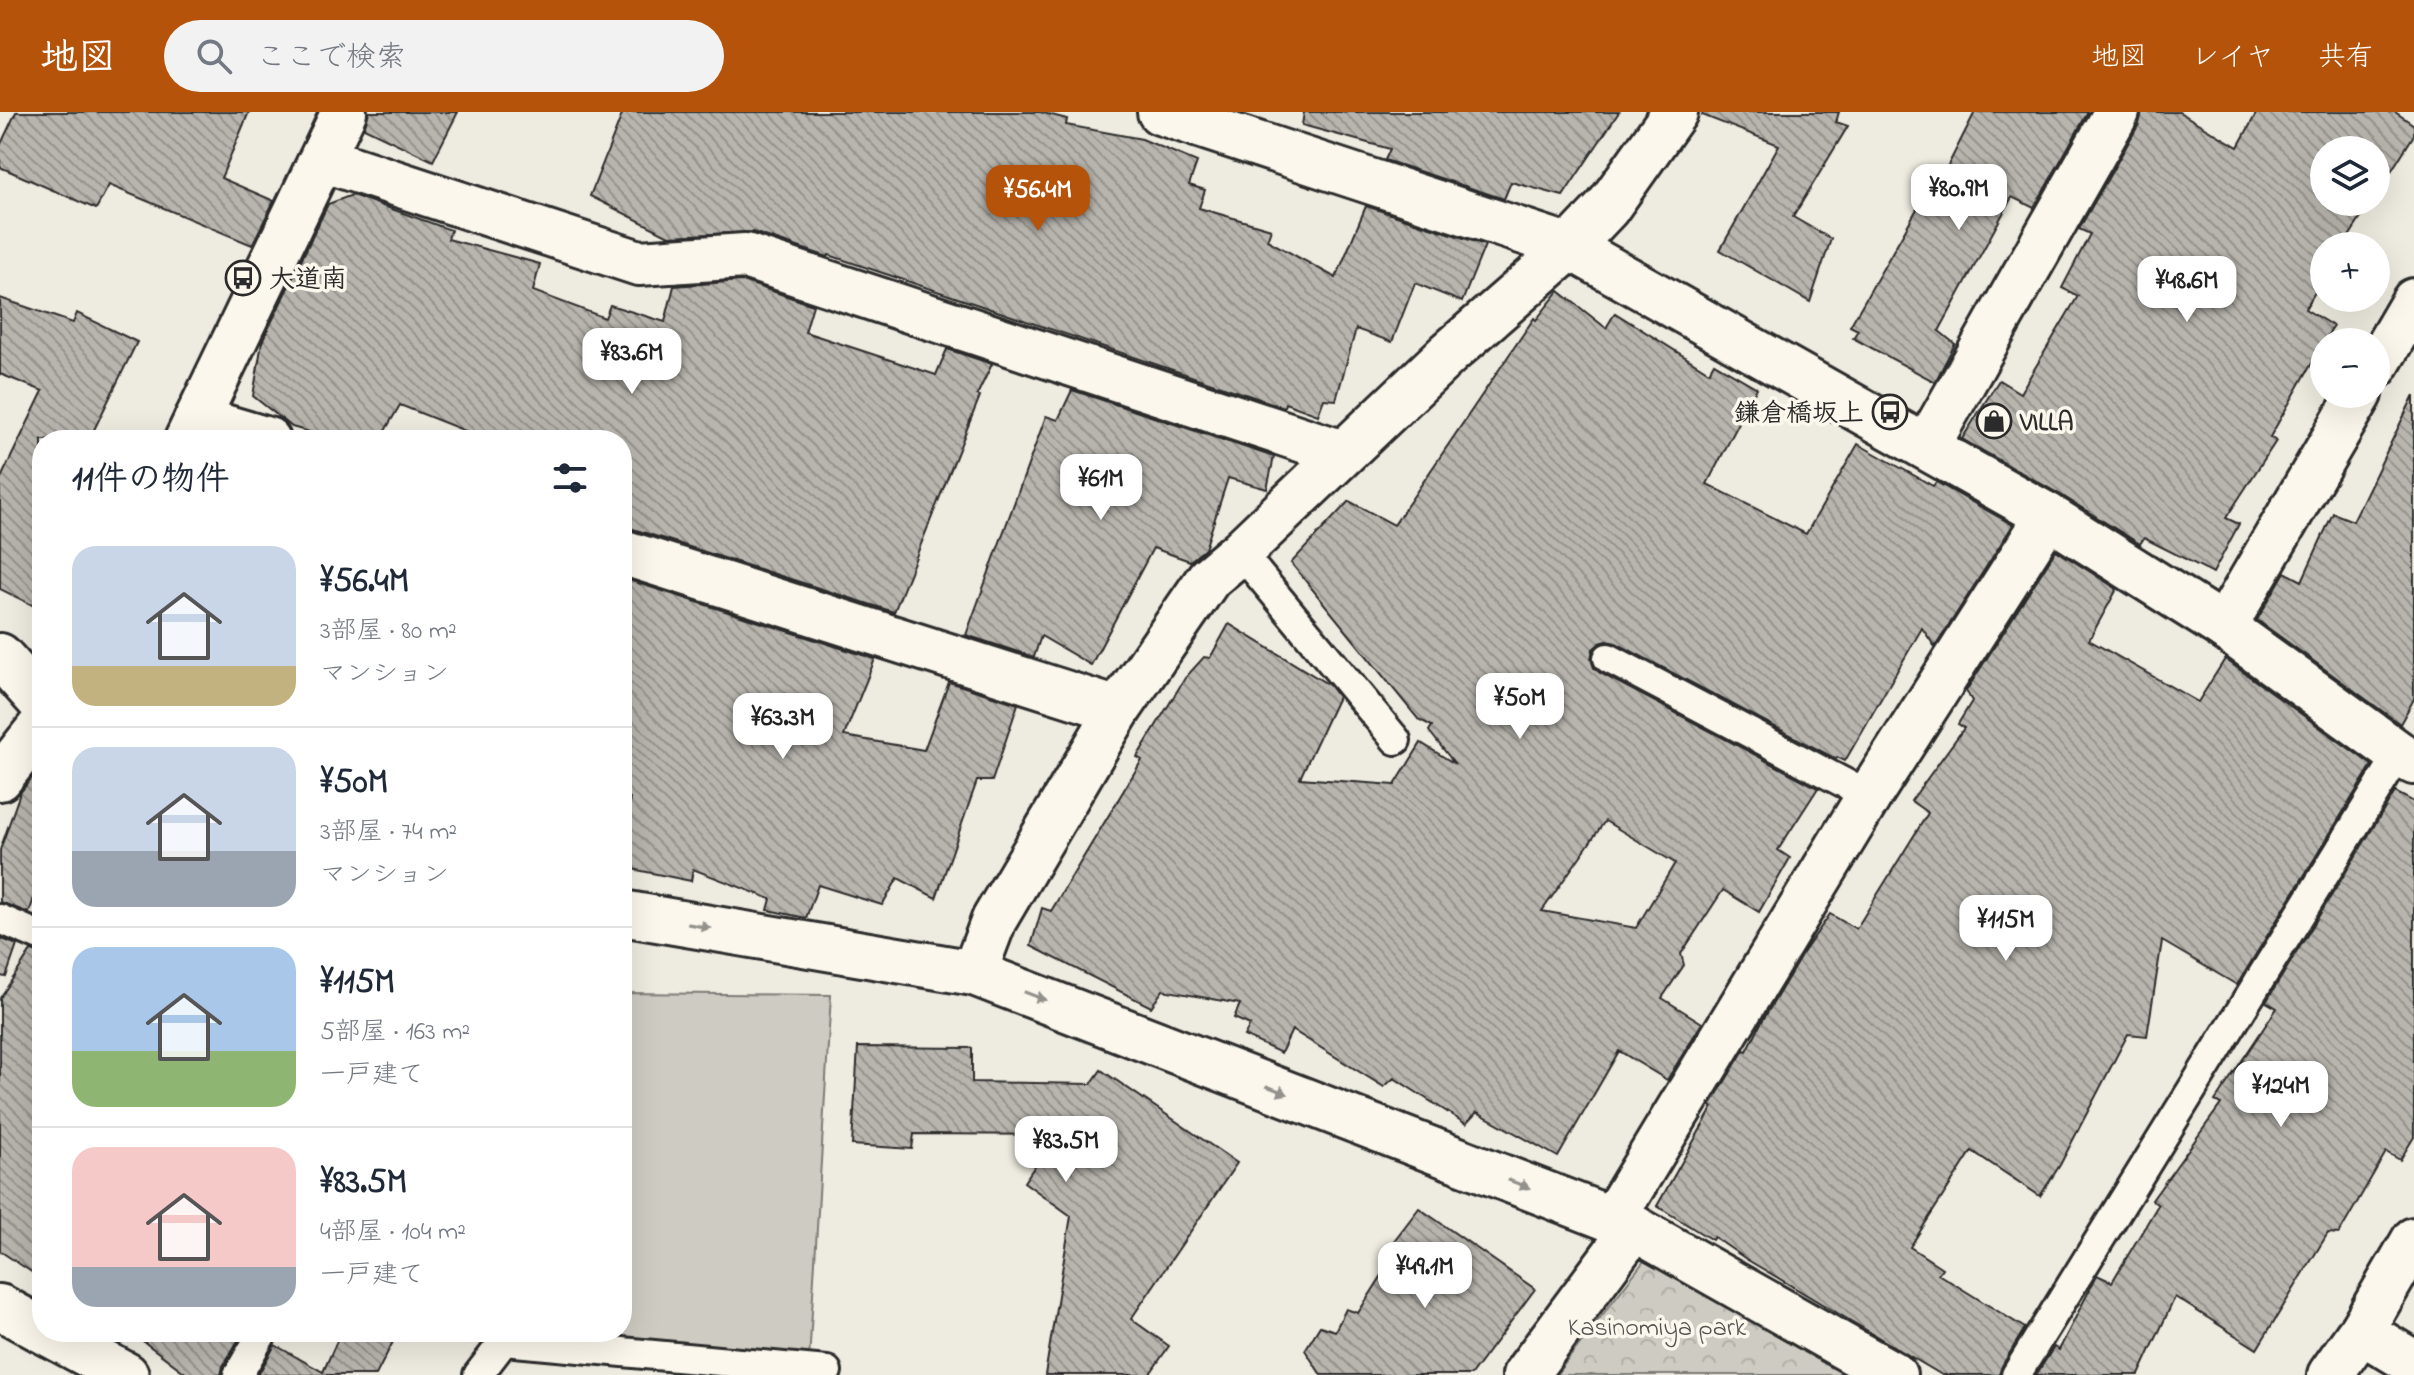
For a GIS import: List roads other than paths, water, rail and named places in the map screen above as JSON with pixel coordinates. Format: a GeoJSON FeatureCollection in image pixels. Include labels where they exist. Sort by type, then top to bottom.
{"type":"FeatureCollection","features":[{"type":"Feature","properties":{"kind":"street"},"geometry":{"type":"LineString","coordinates":[[192,430],[344,112]]}},
{"type":"Feature","properties":{"kind":"street"},"geometry":{"type":"LineString","coordinates":[[1160,112],[1570,247],[2048,516],[2224,627],[2407,758]]}},
{"type":"Feature","properties":{"kind":"street"},"geometry":{"type":"LineString","coordinates":[[974,973],[994,920],[1118,710],[1209,578],[1449,353],[1570,247],[1607,208],[1675,112]]}},
{"type":"Feature","properties":{"kind":"street"},"geometry":{"type":"LineString","coordinates":[[1927,446],[2117,112]]}},
{"type":"Feature","properties":{"kind":"street"},"geometry":{"type":"LineString","coordinates":[[322,159],[639,263],[745,256],[1343,453]]}},
{"type":"Feature","properties":{"kind":"street"},"geometry":{"type":"LineString","coordinates":[[2390,342],[2414,301]]}},
{"type":"Feature","properties":{"kind":"street"},"geometry":{"type":"LineString","coordinates":[[2224,627],[2352,408]]}},
{"type":"Feature","properties":{"kind":"street"},"geometry":{"type":"LineString","coordinates":[[1525,1375],[1623,1224],[1869,796],[2048,516]]}},
{"type":"Feature","properties":{"kind":"street"},"geometry":{"type":"LineString","coordinates":[[632,555],[1118,710]]}},
{"type":"Feature","properties":{"kind":"street"},"geometry":{"type":"LineString","coordinates":[[0,656],[32,692]]}},
{"type":"Feature","properties":{"kind":"street"},"geometry":{"type":"LineString","coordinates":[[0,778],[32,738]]}},
{"type":"Feature","properties":{"kind":"street"},"geometry":{"type":"LineString","coordinates":[[632,915],[974,973],[1623,1224],[1894,1375]]}},
{"type":"Feature","properties":{"kind":"street"},"geometry":{"type":"LineString","coordinates":[[2330,1375],[2361,1331],[2414,1240]]}},
{"type":"Feature","properties":{"kind":"street"},"geometry":{"type":"LineString","coordinates":[[0,1307],[32,1324]]}},
{"type":"Feature","properties":{"kind":"street"},"geometry":{"type":"LineString","coordinates":[[2361,1331],[2414,1363]]}},
{"type":"Feature","properties":{"kind":"street"},"geometry":{"type":"LineString","coordinates":[[63,1342],[114,1372]]}},
{"type":"Feature","properties":{"kind":"lane"},"geometry":{"type":"LineString","coordinates":[[1240,552],[1396,740]]}},
{"type":"Feature","properties":{"kind":"lane"},"geometry":{"type":"LineString","coordinates":[[1608,658],[1869,796]]}},
{"type":"Feature","properties":{"kind":"lane"},"geometry":{"type":"LineString","coordinates":[[2016,1375],[2407,758]]}},
{"type":"Feature","properties":{"kind":"lane"},"geometry":{"type":"LineString","coordinates":[[0,919],[32,933]]}},
{"type":"Feature","properties":{"kind":"lane"},"geometry":{"type":"LineString","coordinates":[[238,1375],[257,1342]]}},
{"type":"Feature","properties":{"kind":"lane"},"geometry":{"type":"LineString","coordinates":[[478,1375],[501,1342]]}},
{"type":"Feature","properties":{"kind":"lane"},"geometry":{"type":"LineString","coordinates":[[552,1342],[827,1371]]}},
{"type":"Feature","properties":{"kind":"place","name":"大道南"},"geometry":{"type":"Point","coordinates":[243,278]}},
{"type":"Feature","properties":{"kind":"place","name":"鎌倉橋坂上"},"geometry":{"type":"Point","coordinates":[1890,412]}},
{"type":"Feature","properties":{"kind":"place","name":"VILLA"},"geometry":{"type":"Point","coordinates":[1994,421]}},
{"type":"Feature","properties":{"kind":"park label","name":"Kasinomiya park"},"geometry":{"type":"Point","coordinates":[1657,1326]}}]}
